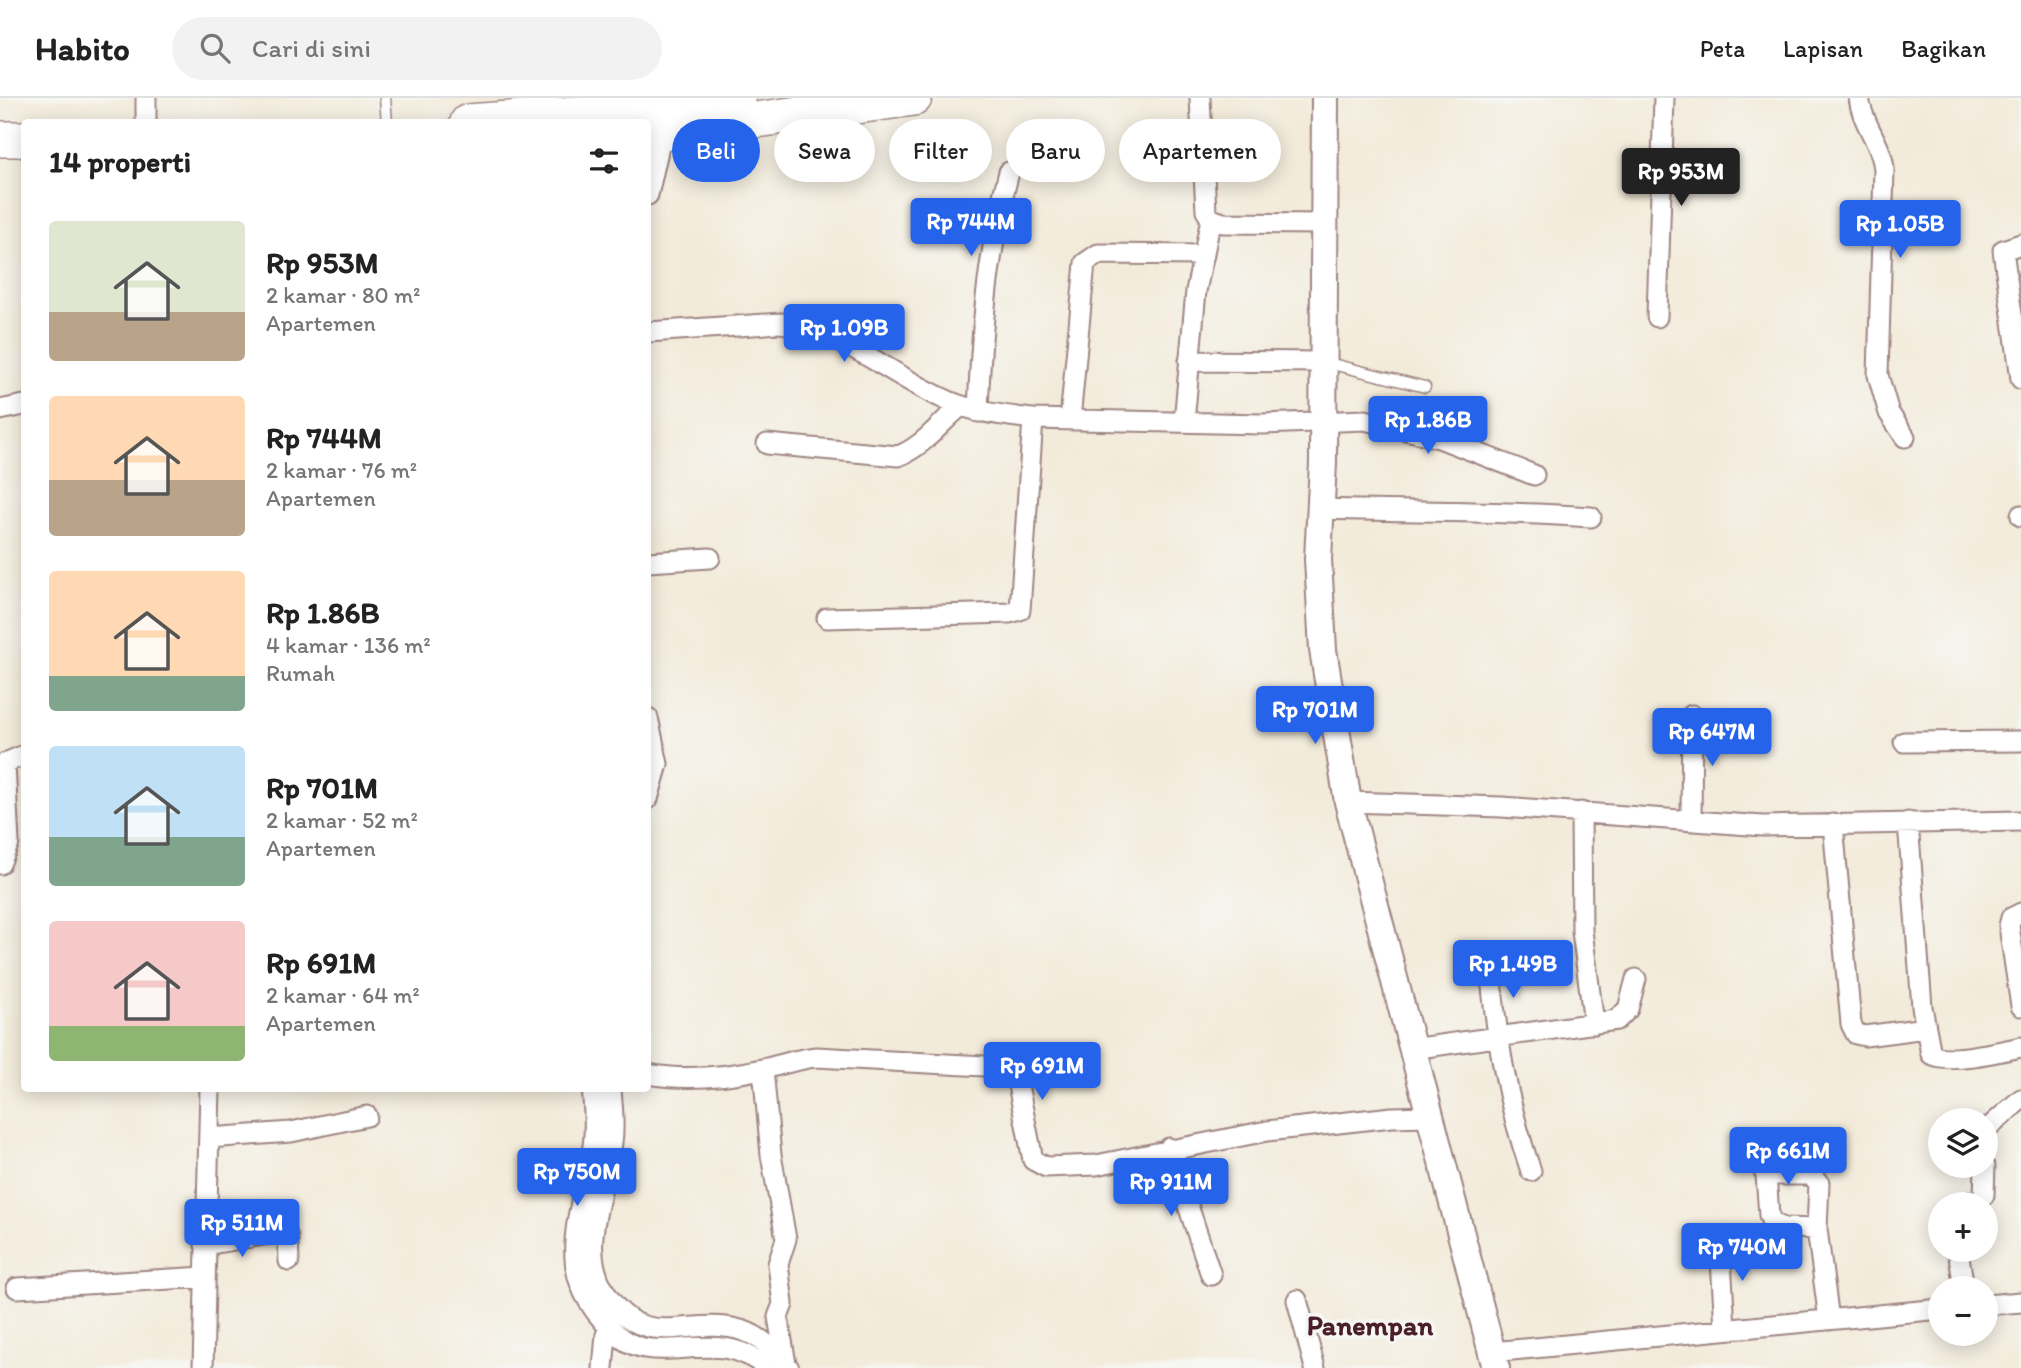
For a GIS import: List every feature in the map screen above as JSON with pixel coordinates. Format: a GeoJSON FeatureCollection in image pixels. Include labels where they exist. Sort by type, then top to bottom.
{"type":"FeatureCollection","features":[{"type":"Feature","properties":{"kind":"highway"},"geometry":{"type":"LineString","coordinates":[[635,116],[738,98]]}},
{"type":"Feature","properties":{"kind":"highway"},"geometry":{"type":"LineString","coordinates":[[552,119],[898,99]]}},
{"type":"Feature","properties":{"kind":"highway"},"geometry":{"type":"LineString","coordinates":[[0,139],[21,139]]}},
{"type":"Feature","properties":{"kind":"highway"},"geometry":{"type":"LineString","coordinates":[[0,157],[21,157]]}},
{"type":"Feature","properties":{"kind":"main road"},"geometry":{"type":"LineString","coordinates":[[1325,98],[1326,224],[1318,601],[1348,802],[1494,1360]]}},
{"type":"Feature","properties":{"kind":"street"},"geometry":{"type":"LineString","coordinates":[[146,98],[146,119]]}},
{"type":"Feature","properties":{"kind":"street"},"geometry":{"type":"LineString","coordinates":[[1200,98],[1206,211],[1211,219],[1223,223],[1326,224]]}},
{"type":"Feature","properties":{"kind":"street"},"geometry":{"type":"LineString","coordinates":[[1657,317],[1664,98]]}},
{"type":"Feature","properties":{"kind":"street"},"geometry":{"type":"LineString","coordinates":[[1859,98],[1864,121],[1882,156],[1884,169],[1878,375],[1889,413],[1905,437]]}},
{"type":"Feature","properties":{"kind":"street"},"geometry":{"type":"LineString","coordinates":[[970,409],[980,354],[991,252],[1007,182]]}},
{"type":"Feature","properties":{"kind":"street"},"geometry":{"type":"LineString","coordinates":[[1184,422],[1196,290],[1211,219]]}},
{"type":"Feature","properties":{"kind":"street"},"geometry":{"type":"LineString","coordinates":[[2021,244],[2003,250],[2021,379]]}},
{"type":"Feature","properties":{"kind":"street"},"geometry":{"type":"LineString","coordinates":[[1070,420],[1084,263],[1098,254],[1203,255]]}},
{"type":"Feature","properties":{"kind":"street"},"geometry":{"type":"LineString","coordinates":[[651,332],[781,323],[834,336],[902,378],[970,409],[1033,419],[1323,423],[1365,420],[1439,438],[1534,475]]}},
{"type":"Feature","properties":{"kind":"street"},"geometry":{"type":"LineString","coordinates":[[1189,361],[1324,362]]}},
{"type":"Feature","properties":{"kind":"street"},"geometry":{"type":"LineString","coordinates":[[0,410],[21,406]]}},
{"type":"Feature","properties":{"kind":"street"},"geometry":{"type":"LineString","coordinates":[[767,444],[898,456],[918,447],[935,427],[970,409]]}},
{"type":"Feature","properties":{"kind":"street"},"geometry":{"type":"LineString","coordinates":[[827,618],[1010,613],[1020,610],[1023,606],[1033,419]]}},
{"type":"Feature","properties":{"kind":"street"},"geometry":{"type":"LineString","coordinates":[[1320,509],[1525,512],[1591,517]]}},
{"type":"Feature","properties":{"kind":"street"},"geometry":{"type":"LineString","coordinates":[[651,562],[710,558]]}},
{"type":"Feature","properties":{"kind":"street"},"geometry":{"type":"LineString","coordinates":[[1691,821],[1692,715]]}},
{"type":"Feature","properties":{"kind":"street"},"geometry":{"type":"LineString","coordinates":[[1904,741],[2021,741]]}},
{"type":"Feature","properties":{"kind":"street"},"geometry":{"type":"LineString","coordinates":[[651,745],[653,763]]}},
{"type":"Feature","properties":{"kind":"street"},"geometry":{"type":"LineString","coordinates":[[0,864],[9,844],[5,763],[21,755]]}},
{"type":"Feature","properties":{"kind":"street"},"geometry":{"type":"LineString","coordinates":[[1348,802],[1581,812],[1763,826],[2021,821]]}},
{"type":"Feature","properties":{"kind":"street"},"geometry":{"type":"LineString","coordinates":[[1581,812],[1583,931],[1594,1024]]}},
{"type":"Feature","properties":{"kind":"street"},"geometry":{"type":"LineString","coordinates":[[1908,822],[1930,1051],[1936,1057],[2021,1047]]}},
{"type":"Feature","properties":{"kind":"street"},"geometry":{"type":"LineString","coordinates":[[1833,824],[1851,1024],[1856,1034],[1865,1036],[1926,1028]]}},
{"type":"Feature","properties":{"kind":"street"},"geometry":{"type":"LineString","coordinates":[[2021,914],[2011,918],[2009,926],[2021,1006]]}},
{"type":"Feature","properties":{"kind":"street"},"geometry":{"type":"LineString","coordinates":[[1490,968],[1496,1035],[1514,1122],[1531,1171]]}},
{"type":"Feature","properties":{"kind":"street"},"geometry":{"type":"LineString","coordinates":[[1412,1049],[1496,1035],[1594,1024],[1623,1016],[1636,979]]}},
{"type":"Feature","properties":{"kind":"street"},"geometry":{"type":"LineString","coordinates":[[651,1074],[687,1079],[763,1069],[786,1061],[816,1057],[1003,1066],[1017,1080],[1027,1141],[1032,1160],[1038,1166],[1096,1165],[1169,1148],[1267,1131],[1392,1117],[1428,1116]]}},
{"type":"Feature","properties":{"kind":"street"},"geometry":{"type":"LineString","coordinates":[[763,1069],[771,1155],[786,1239],[778,1264],[783,1304],[778,1317],[781,1367]]}},
{"type":"Feature","properties":{"kind":"street"},"geometry":{"type":"LineString","coordinates":[[203,1368],[210,1092]]}},
{"type":"Feature","properties":{"kind":"street"},"geometry":{"type":"LineString","coordinates":[[592,1092],[592,1152],[575,1219],[573,1245],[580,1282],[610,1316],[642,1327],[741,1330],[758,1339],[781,1367]]}},
{"type":"Feature","properties":{"kind":"street"},"geometry":{"type":"LineString","coordinates":[[603,1368],[610,1316],[592,1247],[612,1143],[611,1092]]}},
{"type":"Feature","properties":{"kind":"street"},"geometry":{"type":"LineString","coordinates":[[1998,1119],[2021,1098]]}},
{"type":"Feature","properties":{"kind":"street"},"geometry":{"type":"LineString","coordinates":[[209,1138],[291,1132],[366,1116]]}},
{"type":"Feature","properties":{"kind":"street"},"geometry":{"type":"LineString","coordinates":[[1169,1148],[1211,1275]]}},
{"type":"Feature","properties":{"kind":"street"},"geometry":{"type":"LineString","coordinates":[[1754,1151],[1766,1175],[1772,1223],[1784,1228],[1817,1229]]}},
{"type":"Feature","properties":{"kind":"street"},"geometry":{"type":"LineString","coordinates":[[1766,1175],[1815,1177],[1821,1189],[1817,1229],[1829,1320]]}},
{"type":"Feature","properties":{"kind":"street"},"geometry":{"type":"LineString","coordinates":[[205,1245],[281,1232],[288,1237],[289,1261]]}},
{"type":"Feature","properties":{"kind":"street"},"geometry":{"type":"LineString","coordinates":[[1720,1242],[1725,1328]]}},
{"type":"Feature","properties":{"kind":"street"},"geometry":{"type":"LineString","coordinates":[[17,1288],[205,1277]]}},
{"type":"Feature","properties":{"kind":"street"},"geometry":{"type":"LineString","coordinates":[[1297,1300],[1315,1368]]}},
{"type":"Feature","properties":{"kind":"street"},"geometry":{"type":"LineString","coordinates":[[1998,1304],[2021,1302]]}},
{"type":"Feature","properties":{"kind":"street"},"geometry":{"type":"LineString","coordinates":[[1494,1360],[1725,1328],[1928,1310]]}},
{"type":"Feature","properties":{"kind":"lane"},"geometry":{"type":"LineString","coordinates":[[385,98],[387,119]]}},
{"type":"Feature","properties":{"kind":"lane"},"geometry":{"type":"LineString","coordinates":[[1324,362],[1425,387]]}},
{"type":"Feature","properties":{"kind":"waterway"},"geometry":{"type":"LineString","coordinates":[[605,1310],[614,1321],[639,1336],[755,1345],[769,1357]]}},
{"type":"Feature","properties":{"kind":"district","name":"Panempan"},"geometry":{"type":"Point","coordinates":[1370,1325]}}]}
